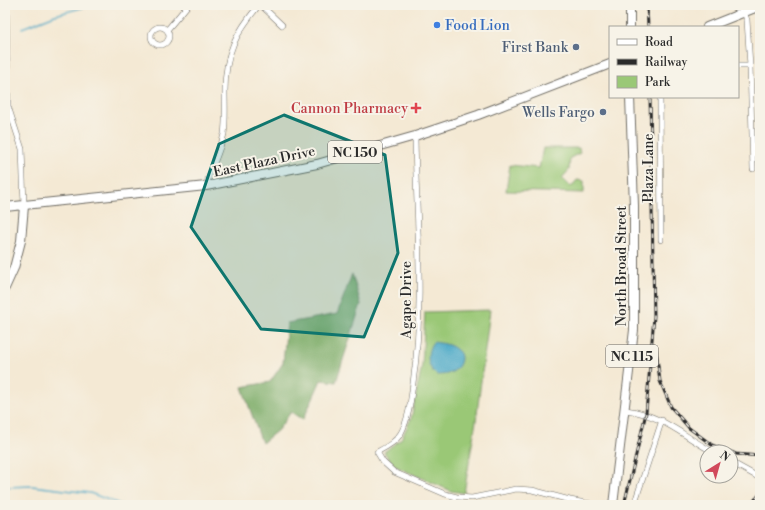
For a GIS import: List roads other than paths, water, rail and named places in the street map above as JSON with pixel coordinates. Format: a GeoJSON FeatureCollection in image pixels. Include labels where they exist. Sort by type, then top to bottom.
{"type":"FeatureCollection","features":[{"type":"Feature","properties":{"kind":"main road"},"geometry":{"type":"LineString","coordinates":[[630,5],[630,26]]}},
{"type":"Feature","properties":{"kind":"main road"},"geometry":{"type":"LineString","coordinates":[[709,26],[759,7]]}},
{"type":"Feature","properties":{"kind":"main road","name":"East Plaza Drive"},"geometry":{"type":"LineString","coordinates":[[5,207],[206,186],[317,164],[415,136],[478,115],[609,64]]}},
{"type":"Feature","properties":{"kind":"main road","name":"North Broad Street"},"geometry":{"type":"LineString","coordinates":[[613,505],[626,410],[634,330],[636,266],[630,98]]}},
{"type":"Feature","properties":{"kind":"main road"},"geometry":{"type":"LineString","coordinates":[[5,288],[14,268],[21,241],[24,206]]}},
{"type":"Feature","properties":{"kind":"street"},"geometry":{"type":"LineString","coordinates":[[6,5],[8,106],[22,149],[24,206]]}},
{"type":"Feature","properties":{"kind":"street"},"geometry":{"type":"LineString","coordinates":[[167,30],[188,5]]}},
{"type":"Feature","properties":{"kind":"street"},"geometry":{"type":"LineString","coordinates":[[206,186],[224,133],[225,71],[229,55],[236,38],[244,24],[260,5],[282,25]]}},
{"type":"Feature","properties":{"kind":"street"},"geometry":{"type":"LineString","coordinates":[[744,12],[750,66],[753,169]]}},
{"type":"Feature","properties":{"kind":"street"},"geometry":{"type":"LineString","coordinates":[[739,66],[750,66]]}},
{"type":"Feature","properties":{"kind":"street","name":"Plaza Lane"},"geometry":{"type":"LineString","coordinates":[[660,98],[661,240]]}},
{"type":"Feature","properties":{"kind":"street","name":"Agape Drive"},"geometry":{"type":"LineString","coordinates":[[415,136],[419,291],[417,357],[406,420],[395,440],[377,452],[383,462],[394,472],[444,494],[472,498],[516,489],[532,490],[596,505]]}},
{"type":"Feature","properties":{"kind":"street"},"geometry":{"type":"LineString","coordinates":[[626,410],[646,413],[662,420],[700,444]]}},
{"type":"Feature","properties":{"kind":"street"},"geometry":{"type":"LineString","coordinates":[[634,505],[662,420]]}},
{"type":"Feature","properties":{"kind":"street"},"geometry":{"type":"LineString","coordinates":[[739,466],[760,478]]}},
{"type":"Feature","properties":{"kind":"water"},"geometry":{"type":"Polygon","coordinates":[[[433,342],[449,345],[459,352],[461,360],[455,370],[442,375],[437,375],[434,372],[428,360],[430,346],[433,342]]]}},
{"type":"Feature","properties":{"kind":"waterway"},"geometry":{"type":"LineString","coordinates":[[22,28],[55,15],[92,5]]}},
{"type":"Feature","properties":{"kind":"waterway"},"geometry":{"type":"LineString","coordinates":[[5,487],[32,486],[90,493],[122,505]]}},
{"type":"Feature","properties":{"kind":"railway"},"geometry":{"type":"LineString","coordinates":[[647,5],[648,26]]}},
{"type":"Feature","properties":{"kind":"railway"},"geometry":{"type":"LineString","coordinates":[[624,505],[646,413],[654,316],[650,98]]}},
{"type":"Feature","properties":{"kind":"railway"},"geometry":{"type":"LineString","coordinates":[[656,350],[660,381],[671,407],[689,428],[711,444]]}},
{"type":"Feature","properties":{"kind":"railway"},"geometry":{"type":"LineString","coordinates":[[739,454],[760,456]]}},
{"type":"Feature","properties":{"kind":"railway"},"geometry":{"type":"LineString","coordinates":[[750,505],[760,494]]}},
{"type":"Feature","properties":{"kind":"place","name":"Food Lion"},"geometry":{"type":"Point","coordinates":[437,25]}},
{"type":"Feature","properties":{"kind":"place","name":"First Bank"},"geometry":{"type":"Point","coordinates":[576,47]}},
{"type":"Feature","properties":{"kind":"place","name":"Cannon Pharmacy"},"geometry":{"type":"Point","coordinates":[416,108]}},
{"type":"Feature","properties":{"kind":"place","name":"Wells Fargo"},"geometry":{"type":"Point","coordinates":[603,112]}}]}
